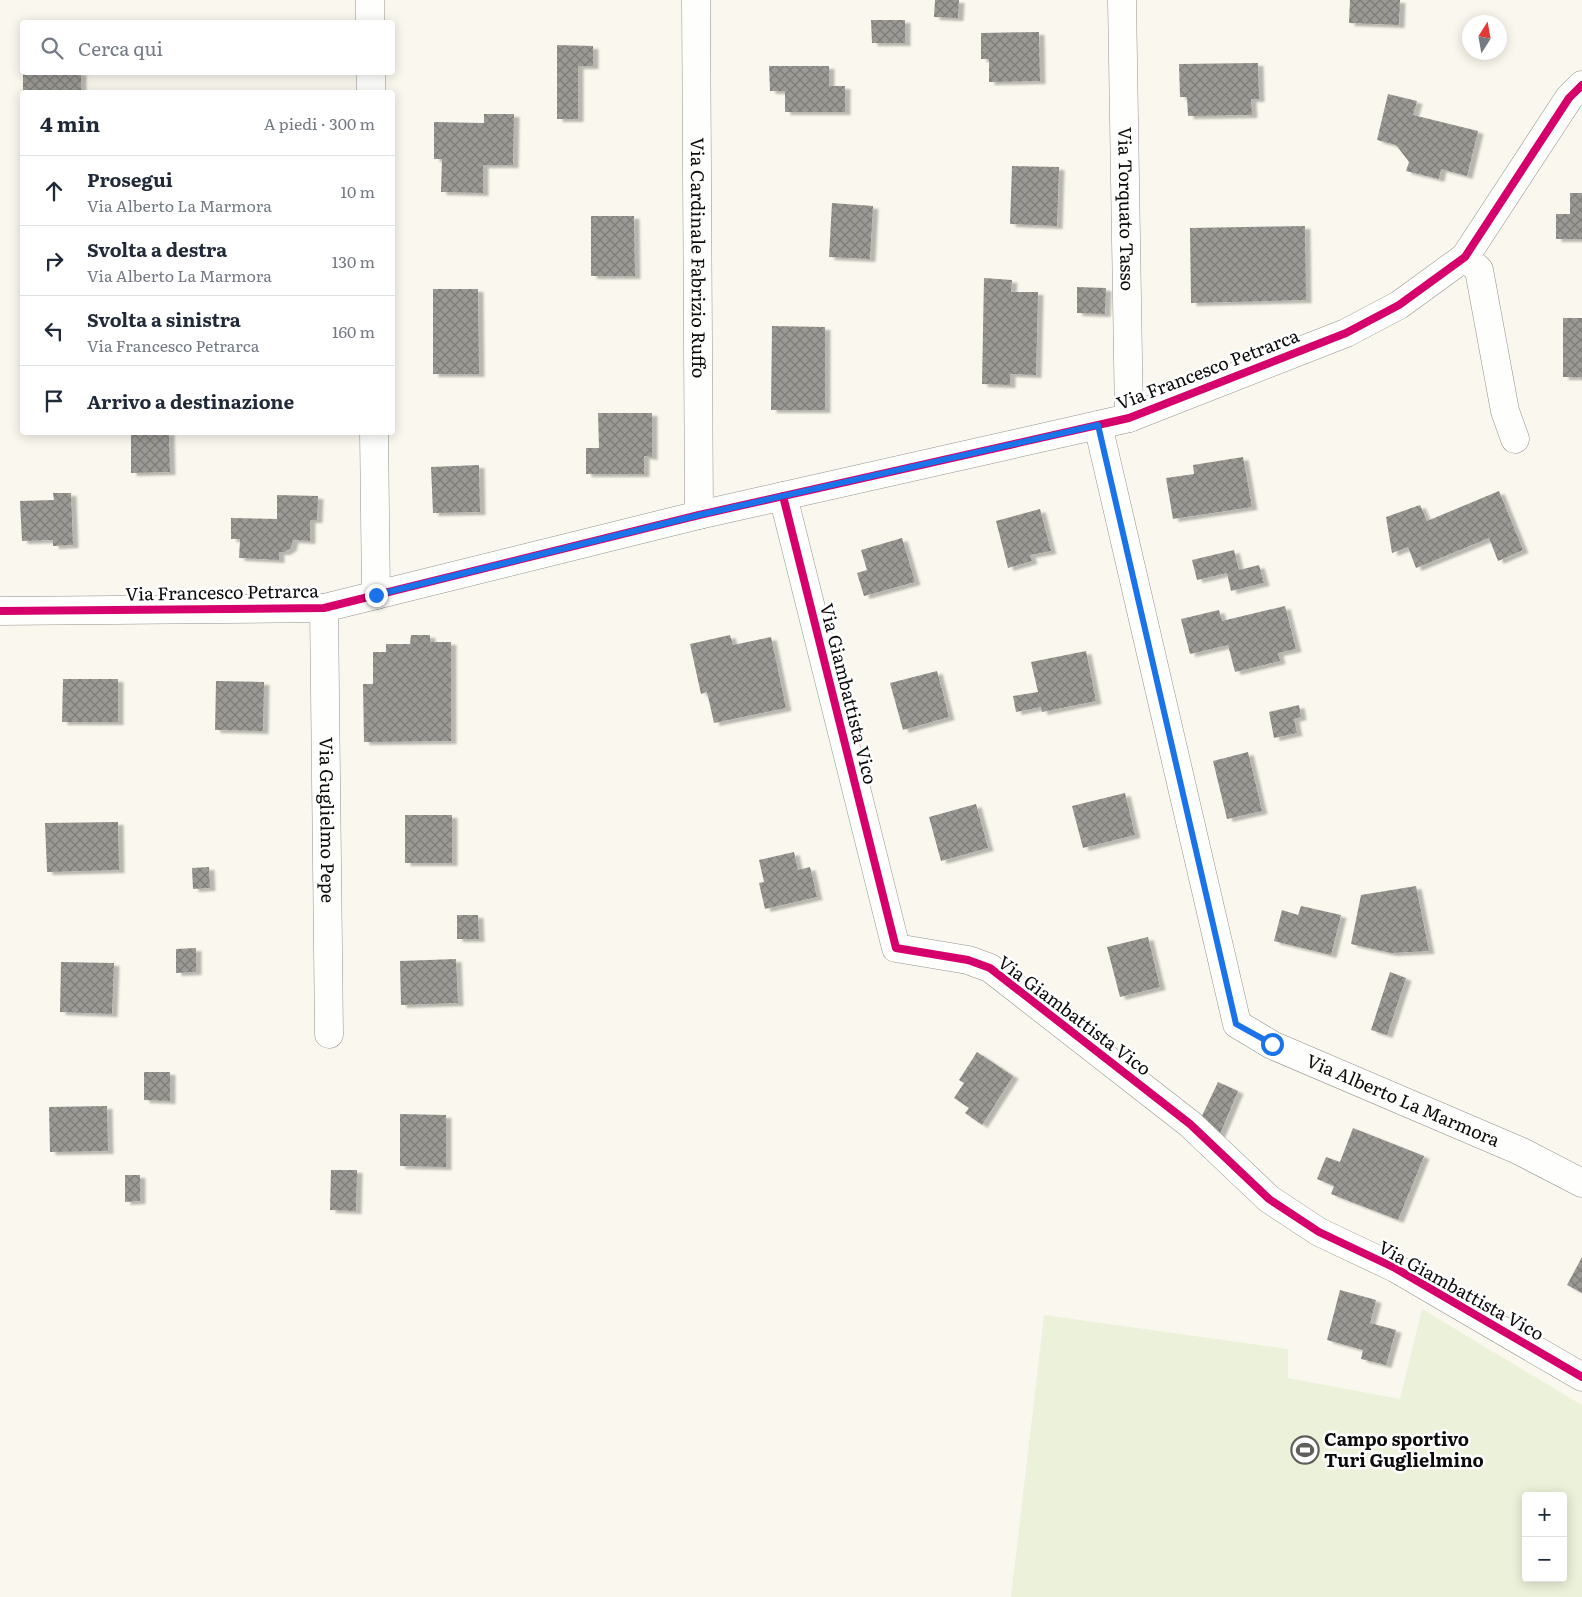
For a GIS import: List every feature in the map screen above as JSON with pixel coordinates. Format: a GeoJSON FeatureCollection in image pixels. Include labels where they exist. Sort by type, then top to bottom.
{"type":"FeatureCollection","features":[{"type":"Feature","properties":{"kind":"street"},"geometry":{"type":"LineString","coordinates":[[370,0],[370,20]]}},
{"type":"Feature","properties":{"kind":"street","name":"Via Cardinale Fabrizio Ruffo"},"geometry":{"type":"LineString","coordinates":[[696,0],[699,515]]}},
{"type":"Feature","properties":{"kind":"street","name":"Via Torquato Tasso"},"geometry":{"type":"LineString","coordinates":[[1122,0],[1129,418]]}},
{"type":"Feature","properties":{"kind":"street"},"geometry":{"type":"LineString","coordinates":[[371,75],[371,90]]}},
{"type":"Feature","properties":{"kind":"street","name":"Via Francesco Petrarca"},"geometry":{"type":"LineString","coordinates":[[0,611],[324,608],[699,515],[1129,418],[1346,333],[1400,305],[1465,257],[1569,98],[1582,85]]}},
{"type":"Feature","properties":{"kind":"street"},"geometry":{"type":"LineString","coordinates":[[1465,257],[1479,270],[1505,411],[1515,439]]}},
{"type":"Feature","properties":{"kind":"street","name":"Via Alberto La Marmora"},"geometry":{"type":"LineString","coordinates":[[1098,425],[1236,1024],[1272,1044],[1520,1151],[1582,1183]]}},
{"type":"Feature","properties":{"kind":"street"},"geometry":{"type":"LineString","coordinates":[[374,435],[376,595]]}},
{"type":"Feature","properties":{"kind":"street","name":"Via Giambattista Vico"},"geometry":{"type":"LineString","coordinates":[[783,496],[896,948],[968,960],[990,968],[1190,1124],[1268,1199],[1319,1232],[1395,1268],[1582,1377]]}},
{"type":"Feature","properties":{"kind":"street","name":"Via Guglielmo Pepe"},"geometry":{"type":"LineString","coordinates":[[324,608],[329,1034]]}},
{"type":"Feature","properties":{"kind":"green space","name":"Campo sportivo Turi Guglielmino"},"geometry":{"type":"Polygon","coordinates":[[[1422,1309],[1582,1405],[1582,1597],[1011,1597],[1044,1315],[1288,1349],[1288,1378],[1400,1399],[1422,1309]]]}},
{"type":"Feature","properties":{"kind":"building"},"geometry":{"type":"Polygon","coordinates":[[[935,0],[959,0],[958,18],[934,17],[935,0]]]}},
{"type":"Feature","properties":{"kind":"building"},"geometry":{"type":"Polygon","coordinates":[[[1350,0],[1400,0],[1399,25],[1349,23],[1350,0]]]}},
{"type":"Feature","properties":{"kind":"building"},"geometry":{"type":"Polygon","coordinates":[[[871,20],[905,20],[905,43],[872,43],[871,20]]]}},
{"type":"Feature","properties":{"kind":"building"},"geometry":{"type":"Polygon","coordinates":[[[1039,32],[1040,81],[989,82],[989,59],[981,59],[981,33],[1039,32]]]}},
{"type":"Feature","properties":{"kind":"building"},"geometry":{"type":"Polygon","coordinates":[[[557,45],[593,46],[593,66],[578,66],[578,119],[557,119],[557,45]]]}},
{"type":"Feature","properties":{"kind":"building"},"geometry":{"type":"Polygon","coordinates":[[[1258,63],[1259,99],[1251,99],[1252,115],[1188,116],[1187,97],[1180,97],[1179,64],[1258,63]]]}},
{"type":"Feature","properties":{"kind":"building"},"geometry":{"type":"Polygon","coordinates":[[[769,66],[829,66],[829,86],[845,86],[845,112],[785,112],[785,91],[770,91],[769,66]]]}},
{"type":"Feature","properties":{"kind":"building"},"geometry":{"type":"Polygon","coordinates":[[[23,75],[81,75],[81,90],[23,90],[23,75]]]}},
{"type":"Feature","properties":{"kind":"building"},"geometry":{"type":"Polygon","coordinates":[[[1388,94],[1417,101],[1413,115],[1478,131],[1467,176],[1441,169],[1439,179],[1406,171],[1409,162],[1396,145],[1377,140],[1388,94]]]}},
{"type":"Feature","properties":{"kind":"building"},"geometry":{"type":"Polygon","coordinates":[[[484,114],[514,114],[513,165],[483,165],[483,193],[441,192],[442,159],[434,159],[434,122],[484,123],[484,114]]]}},
{"type":"Feature","properties":{"kind":"building"},"geometry":{"type":"Polygon","coordinates":[[[1012,166],[1059,167],[1057,226],[1010,224],[1012,166]]]}},
{"type":"Feature","properties":{"kind":"building"},"geometry":{"type":"Polygon","coordinates":[[[1570,193],[1582,193],[1582,239],[1556,239],[1556,214],[1570,214],[1570,193]]]}},
{"type":"Feature","properties":{"kind":"building"},"geometry":{"type":"Polygon","coordinates":[[[832,203],[873,206],[870,259],[829,257],[832,203]]]}},
{"type":"Feature","properties":{"kind":"building"},"geometry":{"type":"Polygon","coordinates":[[[591,216],[634,216],[635,276],[591,276],[591,216]]]}},
{"type":"Feature","properties":{"kind":"building"},"geometry":{"type":"Polygon","coordinates":[[[1305,226],[1306,300],[1191,303],[1190,228],[1305,226]]]}},
{"type":"Feature","properties":{"kind":"building"},"geometry":{"type":"Polygon","coordinates":[[[984,278],[1012,280],[1011,292],[1038,292],[1036,375],[1010,374],[1010,385],[982,384],[984,278]]]}},
{"type":"Feature","properties":{"kind":"building"},"geometry":{"type":"Polygon","coordinates":[[[1077,287],[1106,288],[1105,314],[1077,313],[1077,287]]]}},
{"type":"Feature","properties":{"kind":"building"},"geometry":{"type":"Polygon","coordinates":[[[433,289],[478,289],[479,374],[433,374],[433,289]]]}},
{"type":"Feature","properties":{"kind":"building"},"geometry":{"type":"Polygon","coordinates":[[[1563,318],[1582,318],[1582,377],[1563,377],[1563,318]]]}},
{"type":"Feature","properties":{"kind":"building"},"geometry":{"type":"Polygon","coordinates":[[[772,326],[825,327],[825,410],[771,410],[772,326]]]}},
{"type":"Feature","properties":{"kind":"building"},"geometry":{"type":"Polygon","coordinates":[[[598,413],[652,413],[652,457],[644,456],[644,474],[586,474],[586,448],[599,448],[598,413]]]}},
{"type":"Feature","properties":{"kind":"building"},"geometry":{"type":"Polygon","coordinates":[[[131,435],[169,435],[170,472],[131,473],[131,435]]]}},
{"type":"Feature","properties":{"kind":"building"},"geometry":{"type":"Polygon","coordinates":[[[1243,457],[1252,507],[1173,519],[1166,478],[1194,474],[1193,465],[1243,457]]]}},
{"type":"Feature","properties":{"kind":"building"},"geometry":{"type":"Polygon","coordinates":[[[479,465],[480,512],[433,513],[431,467],[479,465]]]}},
{"type":"Feature","properties":{"kind":"building"},"geometry":{"type":"Polygon","coordinates":[[[1499,491],[1523,550],[1498,561],[1489,538],[1416,568],[1408,547],[1392,553],[1386,517],[1420,505],[1427,521],[1499,491]]]}},
{"type":"Feature","properties":{"kind":"building"},"geometry":{"type":"Polygon","coordinates":[[[53,493],[71,493],[73,545],[53,546],[53,540],[22,541],[20,501],[54,500],[53,493]]]}},
{"type":"Feature","properties":{"kind":"building"},"geometry":{"type":"Polygon","coordinates":[[[277,495],[318,496],[317,520],[310,520],[310,541],[293,540],[291,548],[285,552],[279,552],[279,560],[239,558],[240,539],[231,539],[231,518],[277,519],[277,495]]]}},
{"type":"Feature","properties":{"kind":"building"},"geometry":{"type":"Polygon","coordinates":[[[1040,509],[1051,551],[1030,555],[1032,561],[1008,568],[996,521],[1040,509]]]}},
{"type":"Feature","properties":{"kind":"building"},"geometry":{"type":"Polygon","coordinates":[[[902,538],[915,582],[864,596],[857,573],[867,570],[861,550],[902,538]]]}},
{"type":"Feature","properties":{"kind":"building"},"geometry":{"type":"Polygon","coordinates":[[[1234,550],[1239,570],[1259,565],[1264,583],[1231,591],[1227,573],[1197,580],[1192,560],[1234,550]]]}},
{"type":"Feature","properties":{"kind":"building"},"geometry":{"type":"Polygon","coordinates":[[[1285,606],[1296,649],[1278,653],[1280,661],[1235,672],[1228,645],[1190,654],[1181,619],[1219,610],[1222,621],[1285,606]]]}},
{"type":"Feature","properties":{"kind":"building"},"geometry":{"type":"Polygon","coordinates":[[[411,635],[430,635],[430,642],[451,642],[451,741],[364,742],[363,684],[373,684],[373,652],[386,652],[386,644],[410,644],[411,635]]]}},
{"type":"Feature","properties":{"kind":"building"},"geometry":{"type":"Polygon","coordinates":[[[730,635],[733,645],[771,637],[786,708],[714,723],[707,692],[701,694],[690,644],[730,635]]]}},
{"type":"Feature","properties":{"kind":"building"},"geometry":{"type":"Polygon","coordinates":[[[1086,651],[1096,701],[1042,712],[1041,707],[1016,712],[1013,696],[1038,692],[1031,662],[1086,651]]]}},
{"type":"Feature","properties":{"kind":"building"},"geometry":{"type":"Polygon","coordinates":[[[937,671],[949,717],[903,730],[890,683],[937,671]]]}},
{"type":"Feature","properties":{"kind":"building"},"geometry":{"type":"Polygon","coordinates":[[[63,679],[118,679],[118,722],[62,722],[63,679]]]}},
{"type":"Feature","properties":{"kind":"building"},"geometry":{"type":"Polygon","coordinates":[[[216,681],[264,682],[263,731],[215,730],[216,681]]]}},
{"type":"Feature","properties":{"kind":"building"},"geometry":{"type":"Polygon","coordinates":[[[1299,705],[1301,717],[1294,719],[1297,733],[1274,738],[1269,712],[1299,705]]]}},
{"type":"Feature","properties":{"kind":"building"},"geometry":{"type":"Polygon","coordinates":[[[1248,752],[1262,811],[1227,819],[1213,761],[1248,752]]]}},
{"type":"Feature","properties":{"kind":"building"},"geometry":{"type":"Polygon","coordinates":[[[1125,793],[1135,835],[1083,848],[1072,806],[1125,793]]]}},
{"type":"Feature","properties":{"kind":"building"},"geometry":{"type":"Polygon","coordinates":[[[976,804],[988,848],[941,861],[929,817],[976,804]]]}},
{"type":"Feature","properties":{"kind":"building"},"geometry":{"type":"Polygon","coordinates":[[[405,815],[452,815],[452,863],[405,863],[405,815]]]}},
{"type":"Feature","properties":{"kind":"building"},"geometry":{"type":"Polygon","coordinates":[[[118,822],[119,870],[47,872],[45,823],[118,822]]]}},
{"type":"Feature","properties":{"kind":"building"},"geometry":{"type":"Polygon","coordinates":[[[794,852],[798,870],[810,867],[817,897],[765,909],[759,883],[764,882],[759,860],[794,852]]]}},
{"type":"Feature","properties":{"kind":"building"},"geometry":{"type":"Polygon","coordinates":[[[209,867],[210,888],[193,889],[192,868],[209,867]]]}},
{"type":"Feature","properties":{"kind":"building"},"geometry":{"type":"Polygon","coordinates":[[[1416,886],[1429,951],[1391,953],[1351,944],[1361,895],[1416,886]]]}},
{"type":"Feature","properties":{"kind":"building"},"geometry":{"type":"Polygon","coordinates":[[[1301,906],[1341,915],[1331,955],[1274,941],[1282,910],[1298,915],[1301,906]]]}},
{"type":"Feature","properties":{"kind":"building"},"geometry":{"type":"Polygon","coordinates":[[[457,915],[478,915],[479,939],[457,939],[457,915]]]}},
{"type":"Feature","properties":{"kind":"building"},"geometry":{"type":"Polygon","coordinates":[[[1148,937],[1160,987],[1120,997],[1107,947],[1148,937]]]}},
{"type":"Feature","properties":{"kind":"building"},"geometry":{"type":"Polygon","coordinates":[[[196,948],[196,972],[176,973],[176,949],[196,948]]]}},
{"type":"Feature","properties":{"kind":"building"},"geometry":{"type":"Polygon","coordinates":[[[456,959],[458,1003],[401,1005],[400,961],[456,959]]]}},
{"type":"Feature","properties":{"kind":"building"},"geometry":{"type":"Polygon","coordinates":[[[61,962],[114,963],[112,1014],[60,1012],[61,962]]]}},
{"type":"Feature","properties":{"kind":"building"},"geometry":{"type":"Polygon","coordinates":[[[1390,972],[1406,978],[1387,1035],[1371,1030],[1390,972]]]}},
{"type":"Feature","properties":{"kind":"building"},"geometry":{"type":"Polygon","coordinates":[[[977,1052],[1013,1076],[982,1125],[965,1113],[969,1108],[954,1098],[964,1083],[959,1080],[977,1052]]]}},
{"type":"Feature","properties":{"kind":"building"},"geometry":{"type":"Polygon","coordinates":[[[144,1072],[170,1072],[170,1101],[144,1100],[144,1072]]]}},
{"type":"Feature","properties":{"kind":"building"},"geometry":{"type":"Polygon","coordinates":[[[1218,1082],[1238,1091],[1219,1136],[1200,1120],[1218,1082]]]}},
{"type":"Feature","properties":{"kind":"building"},"geometry":{"type":"Polygon","coordinates":[[[107,1106],[108,1151],[50,1152],[49,1107],[107,1106]]]}},
{"type":"Feature","properties":{"kind":"building"},"geometry":{"type":"Polygon","coordinates":[[[400,1114],[446,1115],[446,1167],[400,1166],[400,1114]]]}},
{"type":"Feature","properties":{"kind":"building"},"geometry":{"type":"Polygon","coordinates":[[[1353,1128],[1424,1156],[1398,1220],[1331,1194],[1334,1186],[1317,1179],[1326,1157],[1340,1162],[1353,1128]]]}},
{"type":"Feature","properties":{"kind":"building"},"geometry":{"type":"Polygon","coordinates":[[[331,1170],[357,1170],[356,1211],[330,1210],[331,1170]]]}},
{"type":"Feature","properties":{"kind":"building"},"geometry":{"type":"Polygon","coordinates":[[[125,1175],[140,1175],[140,1201],[125,1202],[125,1175]]]}},
{"type":"Feature","properties":{"kind":"building"},"geometry":{"type":"Polygon","coordinates":[[[1582,1257],[1582,1293],[1567,1285],[1582,1257]]]}},
{"type":"Feature","properties":{"kind":"building"},"geometry":{"type":"Polygon","coordinates":[[[1340,1290],[1376,1300],[1370,1323],[1396,1330],[1386,1365],[1361,1359],[1363,1350],[1327,1340],[1340,1290]]]}},
{"type":"Feature","properties":{"kind":"cycle path"},"geometry":{"type":"LineString","coordinates":[[0,611],[324,608],[699,515],[1129,418],[1346,333],[1399,305],[1465,257],[1569,98],[1582,85]]}},
{"type":"Feature","properties":{"kind":"cycle path"},"geometry":{"type":"LineString","coordinates":[[783,496],[896,948],[968,960],[990,968],[1190,1124],[1269,1199],[1319,1232],[1395,1268],[1582,1377]]}},
{"type":"Feature","properties":{"kind":"place","name":"Campo sportivo Turi Guglielmino"},"geometry":{"type":"Point","coordinates":[1305,1450]}},
{"type":"Feature","properties":{"kind":"route"},"geometry":{"type":"LineString","coordinates":[[376,595],[699,515],[1098,425],[1236,1024],[1272,1044]]}}]}
